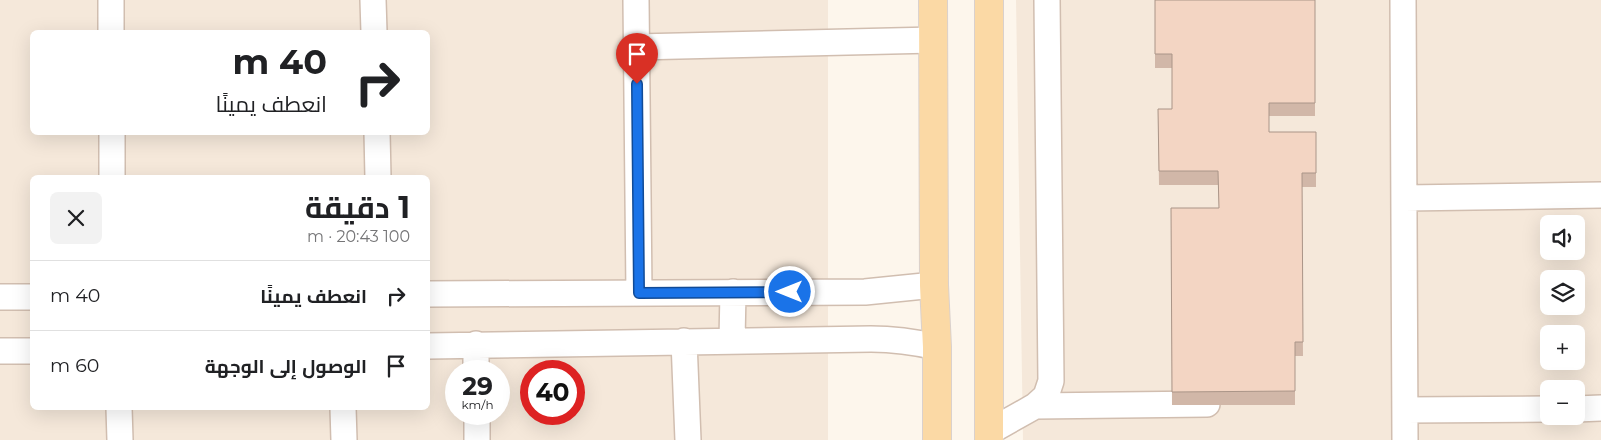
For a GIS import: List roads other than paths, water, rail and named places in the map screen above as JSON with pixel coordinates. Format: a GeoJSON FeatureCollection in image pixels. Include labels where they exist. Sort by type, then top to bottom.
{"type":"FeatureCollection","features":[{"type":"Feature","properties":{"kind":"main road"},"geometry":{"type":"LineString","coordinates":[[932,0],[934,40],[934,285],[937,347],[937,440]]}},
{"type":"Feature","properties":{"kind":"main road"},"geometry":{"type":"LineString","coordinates":[[989,0],[990,436]]}},
{"type":"Feature","properties":{"kind":"street"},"geometry":{"type":"LineString","coordinates":[[111,0],[111,30]]}},
{"type":"Feature","properties":{"kind":"street"},"geometry":{"type":"LineString","coordinates":[[373,0],[374,30]]}},
{"type":"Feature","properties":{"kind":"street"},"geometry":{"type":"LineString","coordinates":[[636,0],[639,293]]}},
{"type":"Feature","properties":{"kind":"street"},"geometry":{"type":"LineString","coordinates":[[990,436],[1035,406],[1046,396],[1051,381],[1046,0]]}},
{"type":"Feature","properties":{"kind":"street"},"geometry":{"type":"LineString","coordinates":[[1403,0],[1405,440]]}},
{"type":"Feature","properties":{"kind":"street"},"geometry":{"type":"LineString","coordinates":[[637,47],[934,40]]}},
{"type":"Feature","properties":{"kind":"street"},"geometry":{"type":"LineString","coordinates":[[112,135],[112,175]]}},
{"type":"Feature","properties":{"kind":"street"},"geometry":{"type":"LineString","coordinates":[[376,135],[378,175]]}},
{"type":"Feature","properties":{"kind":"street"},"geometry":{"type":"LineString","coordinates":[[1405,198],[1601,195]]}},
{"type":"Feature","properties":{"kind":"street"},"geometry":{"type":"LineString","coordinates":[[430,294],[865,292],[934,285]]}},
{"type":"Feature","properties":{"kind":"street"},"geometry":{"type":"LineString","coordinates":[[732,340],[733,292]]}},
{"type":"Feature","properties":{"kind":"street"},"geometry":{"type":"LineString","coordinates":[[0,297],[30,296]]}},
{"type":"Feature","properties":{"kind":"street"},"geometry":{"type":"LineString","coordinates":[[430,346],[893,339],[937,347]]}},
{"type":"Feature","properties":{"kind":"street"},"geometry":{"type":"LineString","coordinates":[[684,341],[688,440]]}},
{"type":"Feature","properties":{"kind":"street"},"geometry":{"type":"LineString","coordinates":[[476,344],[476,360]]}},
{"type":"Feature","properties":{"kind":"street"},"geometry":{"type":"LineString","coordinates":[[0,351],[30,351]]}},
{"type":"Feature","properties":{"kind":"street"},"geometry":{"type":"LineString","coordinates":[[1035,406],[1234,404]]}},
{"type":"Feature","properties":{"kind":"street"},"geometry":{"type":"LineString","coordinates":[[1585,408],[1601,408]]}},
{"type":"Feature","properties":{"kind":"street"},"geometry":{"type":"LineString","coordinates":[[1405,410],[1540,409]]}},
{"type":"Feature","properties":{"kind":"street"},"geometry":{"type":"LineString","coordinates":[[119,410],[120,440]]}},
{"type":"Feature","properties":{"kind":"street"},"geometry":{"type":"LineString","coordinates":[[344,410],[344,440]]}},
{"type":"Feature","properties":{"kind":"street"},"geometry":{"type":"LineString","coordinates":[[477,425],[478,440]]}}]}
